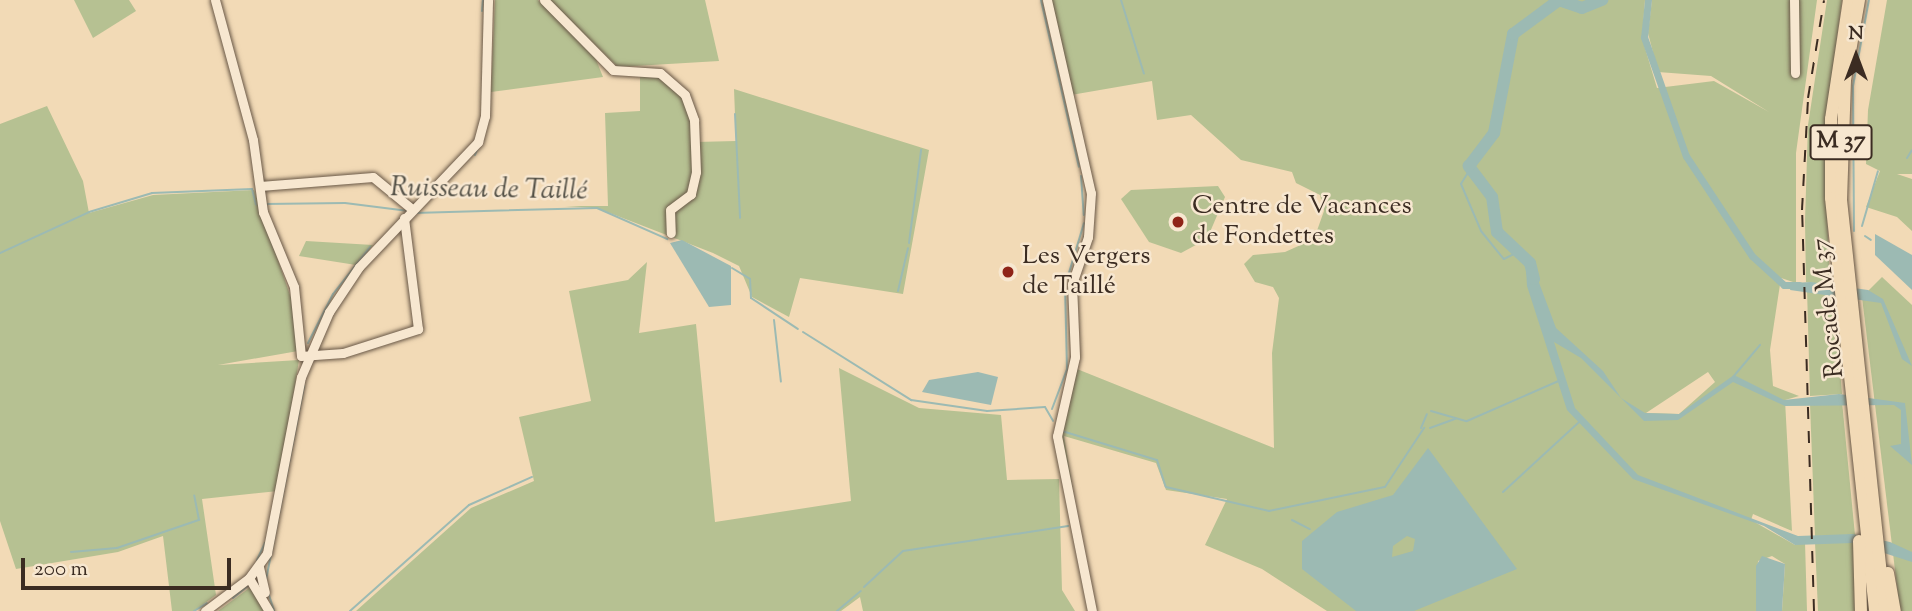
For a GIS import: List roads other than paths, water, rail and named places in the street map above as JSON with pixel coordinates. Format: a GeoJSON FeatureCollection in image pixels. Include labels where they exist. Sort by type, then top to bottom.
{"type":"FeatureCollection","features":[{"type":"Feature","properties":{"kind":"highway","name":"Rocade M 37"},"geometry":{"type":"LineString","coordinates":[[1849,0],[1830,139],[1858,407],[1874,513],[1872,543],[1875,611]]}},
{"type":"Feature","properties":{"kind":"highway","name":"Rocade M 37"},"geometry":{"type":"LineString","coordinates":[[1845,289],[1841,136],[1859,0]]}},
{"type":"Feature","properties":{"kind":"highway","name":"Rocade M 37"},"geometry":{"type":"LineString","coordinates":[[1858,407],[1862,496],[1885,611]]}},
{"type":"Feature","properties":{"kind":"highway"},"geometry":{"type":"LineString","coordinates":[[1861,611],[1872,543]]}},
{"type":"Feature","properties":{"kind":"highway"},"geometry":{"type":"LineString","coordinates":[[1872,543],[1895,611]]}},
{"type":"Feature","properties":{"kind":"street"},"geometry":{"type":"LineString","coordinates":[[215,0],[260,186],[266,222],[294,287],[306,359]]}},
{"type":"Feature","properties":{"kind":"street"},"geometry":{"type":"LineString","coordinates":[[205,611],[249,579],[259,568],[273,536],[306,359],[342,291],[409,212],[461,164],[480,135],[488,0]]}},
{"type":"Feature","properties":{"kind":"street"},"geometry":{"type":"LineString","coordinates":[[544,0],[613,70],[660,73],[685,95],[694,120],[696,172],[691,194],[670,210],[671,233]]}},
{"type":"Feature","properties":{"kind":"street"},"geometry":{"type":"LineString","coordinates":[[1046,0],[1091,194],[1088,237],[1072,284],[1075,357],[1057,436],[1092,611]]}},
{"type":"Feature","properties":{"kind":"street"},"geometry":{"type":"LineString","coordinates":[[1794,0],[1795,73]]}},
{"type":"Feature","properties":{"kind":"street"},"geometry":{"type":"LineString","coordinates":[[260,186],[373,177],[409,212],[418,328],[306,359]]}},
{"type":"Feature","properties":{"kind":"street"},"geometry":{"type":"LineString","coordinates":[[259,568],[269,611]]}},
{"type":"Feature","properties":{"kind":"street"},"geometry":{"type":"LineString","coordinates":[[249,579],[264,598]]}},
{"type":"Feature","properties":{"kind":"water"},"geometry":{"type":"Polygon","coordinates":[[[1875,234],[1912,255],[1912,290],[1875,255],[1875,234]]]}},
{"type":"Feature","properties":{"kind":"water"},"geometry":{"type":"Polygon","coordinates":[[[682,240],[731,266],[731,305],[709,307],[670,243],[682,240]]]}},
{"type":"Feature","properties":{"kind":"water"},"geometry":{"type":"Polygon","coordinates":[[[1532,264],[1556,328],[1603,371],[1621,398],[1581,358],[1554,342],[1575,408],[1638,475],[1798,536],[1853,534],[1890,542],[1912,552],[1912,562],[1853,543],[1795,545],[1764,526],[1633,479],[1567,410],[1527,286],[1526,270],[1532,264]]]}},
{"type":"Feature","properties":{"kind":"water"},"geometry":{"type":"Polygon","coordinates":[[[1811,282],[1868,290],[1883,299],[1912,366],[1902,359],[1881,303],[1790,290],[1792,283],[1811,282]]]}},
{"type":"Feature","properties":{"kind":"water"},"geometry":{"type":"Polygon","coordinates":[[[978,372],[998,377],[991,405],[922,392],[929,380],[978,372]]]}},
{"type":"Feature","properties":{"kind":"water"},"geometry":{"type":"Polygon","coordinates":[[[1734,375],[1784,400],[1839,394],[1905,403],[1912,465],[1890,446],[1901,444],[1901,410],[1894,405],[1785,406],[1733,382],[1678,420],[1644,421],[1621,398],[1645,413],[1679,414],[1734,375]]]}},
{"type":"Feature","properties":{"kind":"water"},"geometry":{"type":"Polygon","coordinates":[[[1428,448],[1517,569],[1414,611],[1356,611],[1302,569],[1302,541],[1337,512],[1393,495],[1428,448]],[[1407,536],[1393,546],[1392,557],[1413,551],[1415,539],[1407,536]]]}},
{"type":"Feature","properties":{"kind":"water"},"geometry":{"type":"Polygon","coordinates":[[[1762,556],[1785,564],[1782,611],[1756,611],[1756,566],[1762,556]]]}},
{"type":"Feature","properties":{"kind":"waterway"},"geometry":{"type":"LineString","coordinates":[[482,11],[483,0]]}},
{"type":"Feature","properties":{"kind":"waterway"},"geometry":{"type":"LineString","coordinates":[[1041,0],[1079,167]]}},
{"type":"Feature","properties":{"kind":"waterway"},"geometry":{"type":"LineString","coordinates":[[1121,0],[1144,74]]}},
{"type":"Feature","properties":{"kind":"waterway"},"geometry":{"type":"LineString","coordinates":[[1559,0],[1582,8],[1602,0]]}},
{"type":"Feature","properties":{"kind":"waterway"},"geometry":{"type":"LineString","coordinates":[[1534,279],[1530,263],[1497,232],[1492,197],[1469,166],[1494,133],[1513,34],[1559,0]]}},
{"type":"Feature","properties":{"kind":"waterway"},"geometry":{"type":"LineString","coordinates":[[1648,0],[1644,37],[1686,156],[1752,256],[1784,285],[1799,285]]}},
{"type":"Feature","properties":{"kind":"waterway"},"geometry":{"type":"LineString","coordinates":[[1854,231],[1853,86],[1869,0]]}},
{"type":"Feature","properties":{"kind":"waterway"},"geometry":{"type":"LineString","coordinates":[[735,114],[740,218]]}},
{"type":"Feature","properties":{"kind":"waterway"},"geometry":{"type":"LineString","coordinates":[[475,155],[478,147]]}},
{"type":"Feature","properties":{"kind":"waterway"},"geometry":{"type":"LineString","coordinates":[[909,243],[921,150]]}},
{"type":"Feature","properties":{"kind":"waterway"},"geometry":{"type":"LineString","coordinates":[[1907,158],[1912,150]]}},
{"type":"Feature","properties":{"kind":"waterway"},"geometry":{"type":"LineString","coordinates":[[1469,171],[1461,184],[1481,231],[1504,259],[1516,253]]}},
{"type":"Feature","properties":{"kind":"waterway"},"geometry":{"type":"LineString","coordinates":[[1862,226],[1878,171]]}},
{"type":"Feature","properties":{"kind":"waterway"},"geometry":{"type":"LineString","coordinates":[[1081,176],[1084,215]]}},
{"type":"Feature","properties":{"kind":"waterway","name":"Ruisseau de Taillé"},"geometry":{"type":"LineString","coordinates":[[0,253],[89,212],[152,193],[252,189],[256,205]]}},
{"type":"Feature","properties":{"kind":"waterway","name":"Ruisseau de Taillé"},"geometry":{"type":"LineString","coordinates":[[265,204],[345,203],[409,211]]}},
{"type":"Feature","properties":{"kind":"waterway","name":"Ruisseau de Taillé"},"geometry":{"type":"LineString","coordinates":[[414,213],[597,208],[667,239]]}},
{"type":"Feature","properties":{"kind":"waterway"},"geometry":{"type":"LineString","coordinates":[[1068,276],[1084,223]]}},
{"type":"Feature","properties":{"kind":"waterway"},"geometry":{"type":"LineString","coordinates":[[1865,236],[1871,240]]}},
{"type":"Feature","properties":{"kind":"waterway"},"geometry":{"type":"LineString","coordinates":[[308,343],[333,294],[370,247]]}},
{"type":"Feature","properties":{"kind":"waterway"},"geometry":{"type":"LineString","coordinates":[[898,291],[908,248]]}},
{"type":"Feature","properties":{"kind":"waterway","name":"Ruisseau de Taillé"},"geometry":{"type":"LineString","coordinates":[[732,268],[750,279],[751,298],[798,329]]}},
{"type":"Feature","properties":{"kind":"waterway"},"geometry":{"type":"LineString","coordinates":[[1052,409],[1067,369],[1065,288]]}},
{"type":"Feature","properties":{"kind":"waterway"},"geometry":{"type":"LineString","coordinates":[[774,320],[781,382]]}},
{"type":"Feature","properties":{"kind":"waterway","name":"Ruisseau de Taillé"},"geometry":{"type":"LineString","coordinates":[[803,332],[911,400],[987,411],[1045,407],[1053,421]]}},
{"type":"Feature","properties":{"kind":"waterway"},"geometry":{"type":"LineString","coordinates":[[1733,377],[1760,345]]}},
{"type":"Feature","properties":{"kind":"waterway","name":"Ruisseau de Taillé"},"geometry":{"type":"LineString","coordinates":[[1431,411],[1467,421],[1561,380]]}},
{"type":"Feature","properties":{"kind":"waterway"},"geometry":{"type":"LineString","coordinates":[[266,580],[304,386]]}},
{"type":"Feature","properties":{"kind":"waterway","name":"Ruisseau de Taillé"},"geometry":{"type":"LineString","coordinates":[[1421,428],[1427,414]]}},
{"type":"Feature","properties":{"kind":"waterway","name":"Ruisseau de Taillé"},"geometry":{"type":"LineString","coordinates":[[1430,428],[1455,419]]}},
{"type":"Feature","properties":{"kind":"waterway"},"geometry":{"type":"LineString","coordinates":[[1503,492],[1579,422]]}},
{"type":"Feature","properties":{"kind":"waterway","name":"Ruisseau de Taillé"},"geometry":{"type":"LineString","coordinates":[[1062,431],[1157,460],[1166,487],[1269,511],[1385,487],[1424,428]]}},
{"type":"Feature","properties":{"kind":"waterway"},"geometry":{"type":"LineString","coordinates":[[350,611],[469,505],[532,477]]}},
{"type":"Feature","properties":{"kind":"waterway"},"geometry":{"type":"LineString","coordinates":[[71,552],[117,548],[199,520],[194,495]]}},
{"type":"Feature","properties":{"kind":"waterway"},"geometry":{"type":"LineString","coordinates":[[1292,520],[1310,529]]}},
{"type":"Feature","properties":{"kind":"waterway"},"geometry":{"type":"LineString","coordinates":[[864,587],[903,551],[1068,526]]}},
{"type":"Feature","properties":{"kind":"waterway"},"geometry":{"type":"LineString","coordinates":[[257,560],[265,543]]}},
{"type":"Feature","properties":{"kind":"waterway"},"geometry":{"type":"LineString","coordinates":[[233,598],[249,585]]}},
{"type":"Feature","properties":{"kind":"waterway"},"geometry":{"type":"LineString","coordinates":[[837,611],[861,591]]}},
{"type":"Feature","properties":{"kind":"waterway"},"geometry":{"type":"LineString","coordinates":[[268,592],[274,611]]}},
{"type":"Feature","properties":{"kind":"waterway"},"geometry":{"type":"LineString","coordinates":[[194,611],[207,603]]}},
{"type":"Feature","properties":{"kind":"railway"},"geometry":{"type":"LineString","coordinates":[[1814,611],[1802,210],[1808,98],[1824,0]]}},
{"type":"Feature","properties":{"kind":"place","name":"Centre de Vacances de Fondettes"},"geometry":{"type":"Point","coordinates":[1178,222]}},
{"type":"Feature","properties":{"kind":"place","name":"Les Vergers de Taillé"},"geometry":{"type":"Point","coordinates":[1008,272]}}]}
